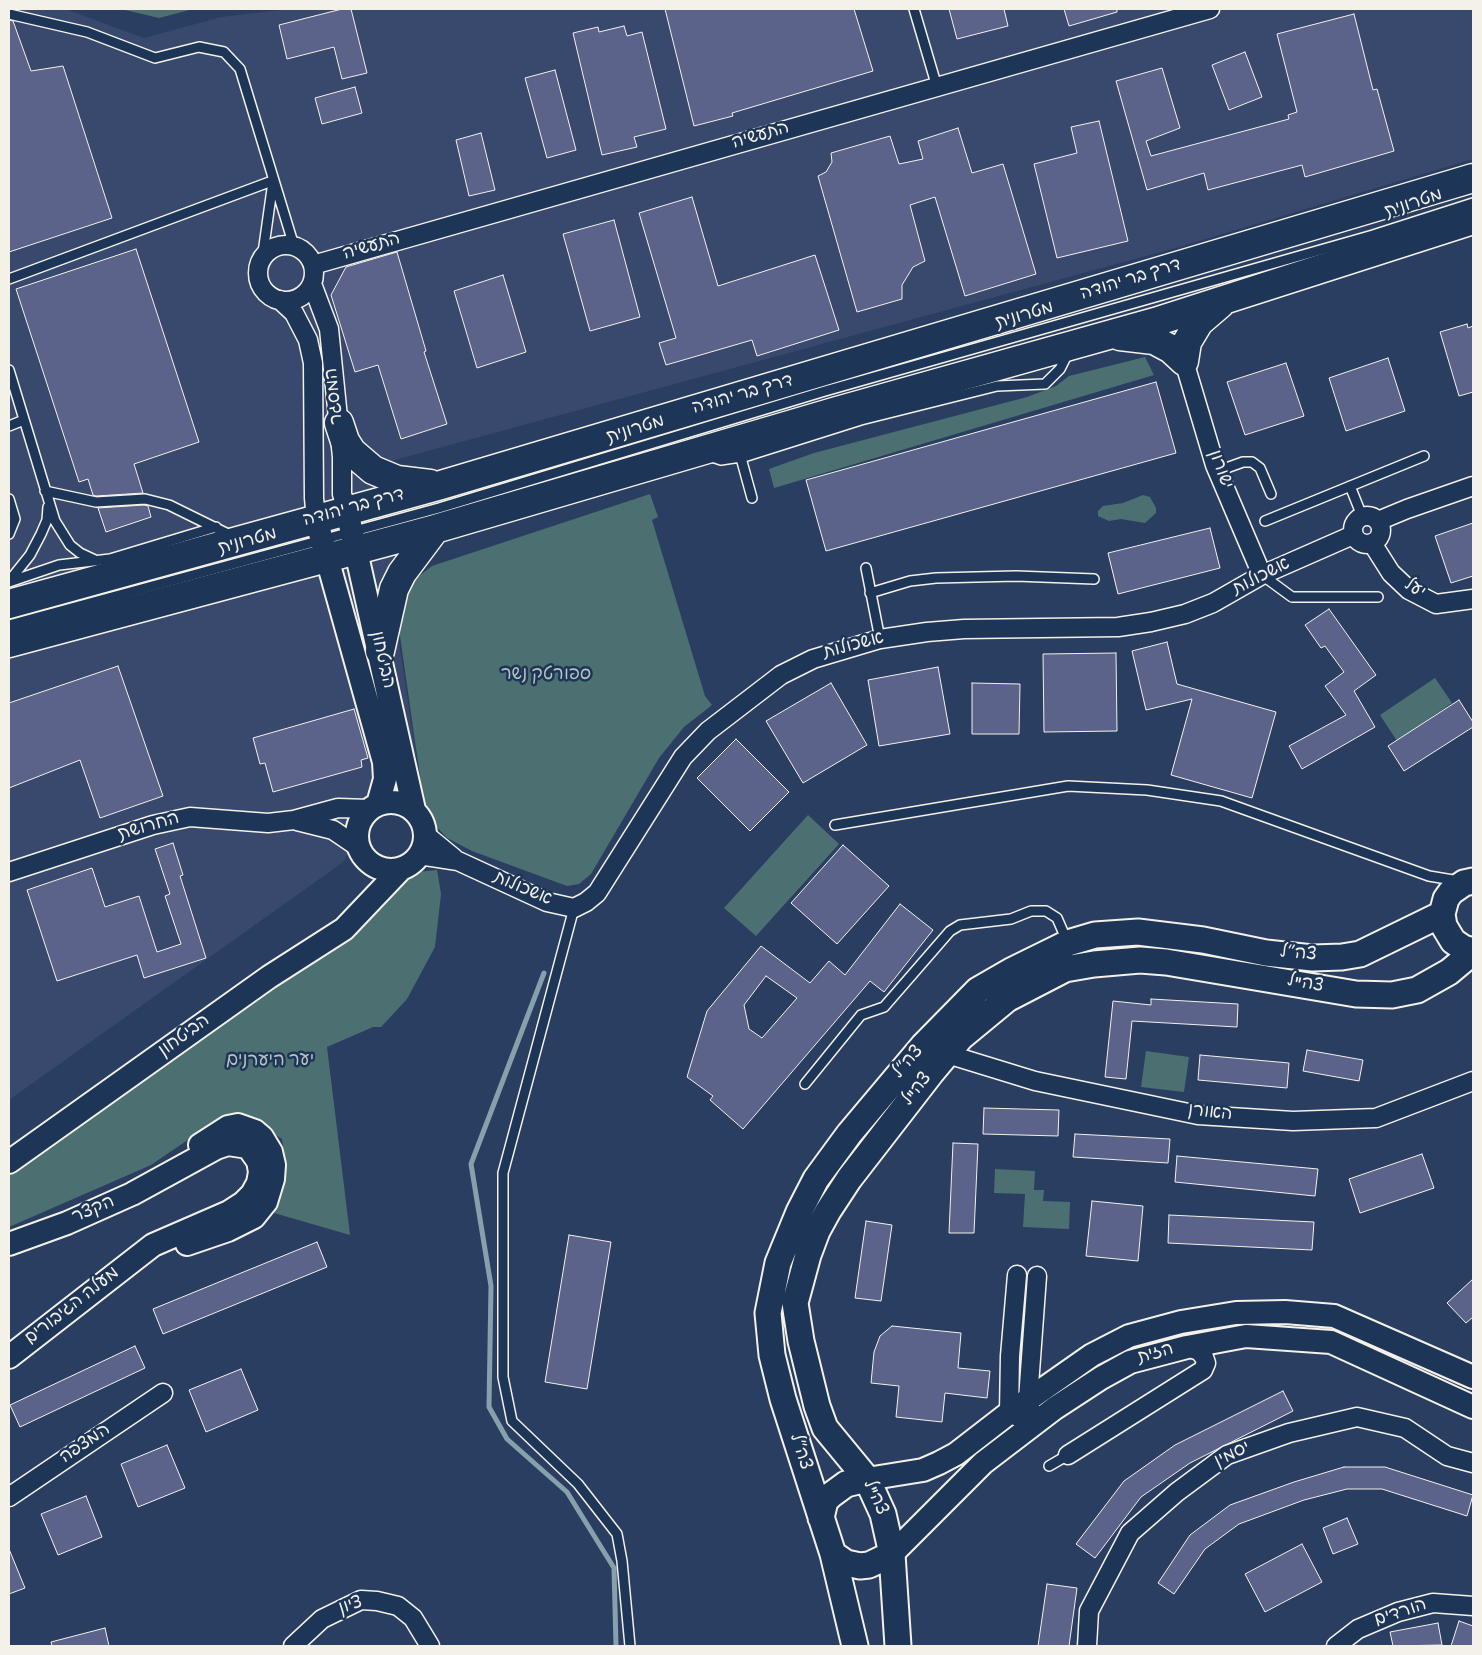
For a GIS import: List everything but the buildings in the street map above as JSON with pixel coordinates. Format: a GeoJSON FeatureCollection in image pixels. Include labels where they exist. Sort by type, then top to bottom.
{"type":"FeatureCollection","features":[{"type":"Feature","properties":{"kind":"main road","name":"דרך בר יהודה"},"geometry":{"type":"LineString","coordinates":[[9,643],[321,539],[352,531],[442,485],[1473,178]]}},
{"type":"Feature","properties":{"kind":"main road","name":"דרך בר יהודה"},"geometry":{"type":"LineString","coordinates":[[9,604],[228,534],[321,539],[352,531],[435,529],[700,453],[837,411],[1072,346],[1227,299],[1473,220]]}},
{"type":"Feature","properties":{"kind":"main road"},"geometry":{"type":"LineString","coordinates":[[1184,361],[1187,342],[1199,322],[1227,299]]}},
{"type":"Feature","properties":{"kind":"main road"},"geometry":{"type":"LineString","coordinates":[[1102,337],[1129,336],[1154,340],[1171,349],[1184,361]]}},
{"type":"Feature","properties":{"kind":"main road"},"geometry":{"type":"LineString","coordinates":[[339,423],[352,452],[361,462],[373,470],[398,480],[442,485]]}},
{"type":"Feature","properties":{"kind":"main road"},"geometry":{"type":"LineString","coordinates":[[380,651],[394,589],[402,573],[435,529]]}},
{"type":"Feature","properties":{"kind":"main road","name":"צה״ל"},"geometry":{"type":"LineString","coordinates":[[855,1646],[833,1554],[783,1399],[772,1355],[768,1313],[778,1263],[799,1212],[816,1179],[850,1134],[923,1046],[954,1012],[978,990],[1011,971],[1068,943],[1095,935],[1138,932],[1202,940],[1266,953],[1313,958],[1342,957],[1360,954],[1457,887],[1472,881]]}},
{"type":"Feature","properties":{"kind":"main road"},"geometry":{"type":"LineString","coordinates":[[1444,897],[1444,926],[1449,937],[1458,945],[1473,951]]}},
{"type":"Feature","properties":{"kind":"main road","name":"צה\"ל"},"geometry":{"type":"LineString","coordinates":[[898,1646],[892,1554],[883,1514],[867,1479],[825,1428],[803,1349],[795,1302],[803,1268],[817,1231],[828,1211],[859,1165],[961,1037],[1007,1000],[1065,969],[1094,964],[1140,960],[1166,962],[1356,994],[1392,995],[1417,990],[1449,972],[1473,951]]}},
{"type":"Feature","properties":{"kind":"main road"},"geometry":{"type":"LineString","coordinates":[[821,1518],[825,1501],[840,1487],[867,1479]]}},
{"type":"Feature","properties":{"kind":"main road"},"geometry":{"type":"LineString","coordinates":[[833,1554],[846,1563],[860,1566],[869,1565],[892,1554]]}},
{"type":"Feature","properties":{"kind":"street","name":"התעשיה"},"geometry":{"type":"LineString","coordinates":[[313,265],[1210,9]]}},
{"type":"Feature","properties":{"kind":"street"},"geometry":{"type":"LineString","coordinates":[[262,260],[275,248],[294,246],[302,250],[313,265]]}},
{"type":"Feature","properties":{"kind":"street","name":"המסגר"},"geometry":{"type":"LineString","coordinates":[[262,260],[259,277],[262,286],[267,293],[280,300],[294,312],[308,340],[313,363],[314,498],[321,539]]}},
{"type":"Feature","properties":{"kind":"street","name":"המסגר"},"geometry":{"type":"LineString","coordinates":[[313,265],[312,284],[329,329],[339,423],[342,494],[352,531]]}},
{"type":"Feature","properties":{"kind":"street"},"geometry":{"type":"LineString","coordinates":[[280,300],[292,300],[300,297],[312,284]]}},
{"type":"Feature","properties":{"kind":"street","name":"ישורון"},"geometry":{"type":"LineString","coordinates":[[1184,361],[1218,471],[1262,575]]}},
{"type":"Feature","properties":{"kind":"street"},"geometry":{"type":"LineString","coordinates":[[1370,519],[1381,532],[1372,544],[1363,544],[1353,535],[1355,522],[1407,508],[1473,486]]}},
{"type":"Feature","properties":{"kind":"street","name":"הביטחון"},"geometry":{"type":"LineString","coordinates":[[352,531],[414,810]]}},
{"type":"Feature","properties":{"kind":"street","name":"אשכולות"},"geometry":{"type":"LineString","coordinates":[[423,845],[547,902],[574,908],[586,902],[597,893],[683,757],[708,730],[781,675],[813,658],[880,639],[964,629],[1105,628],[1151,622],[1185,614],[1213,603],[1262,575],[1353,535]]}},
{"type":"Feature","properties":{"kind":"street","name":"הביטחון"},"geometry":{"type":"LineString","coordinates":[[321,539],[384,762],[386,779],[374,806]]}},
{"type":"Feature","properties":{"kind":"street","name":"יעל"},"geometry":{"type":"LineString","coordinates":[[1372,544],[1391,573],[1408,590],[1436,604],[1473,599]]}},
{"type":"Feature","properties":{"kind":"street"},"geometry":{"type":"LineString","coordinates":[[361,911],[368,877],[357,830],[364,814],[374,806],[398,802],[414,810],[424,826],[423,845],[412,864],[401,869],[383,870],[363,854]]}},
{"type":"Feature","properties":{"kind":"street","name":"החרושת"},"geometry":{"type":"LineString","coordinates":[[9,872],[153,825],[190,817],[239,822],[294,820],[338,808],[374,806]]}},
{"type":"Feature","properties":{"kind":"street","name":"החרושת"},"geometry":{"type":"LineString","coordinates":[[294,820],[333,830],[363,854]]}},
{"type":"Feature","properties":{"kind":"street","name":"הביטחון"},"geometry":{"type":"LineString","coordinates":[[9,1162],[270,977],[344,929],[401,869]]}},
{"type":"Feature","properties":{"kind":"street","name":"האורן"},"geometry":{"type":"LineString","coordinates":[[947,1054],[1035,1081],[1198,1115],[1293,1121],[1376,1118],[1473,1081]]}},
{"type":"Feature","properties":{"kind":"street","name":"הקצר"},"geometry":{"type":"LineString","coordinates":[[9,1244],[105,1206],[151,1185],[176,1169],[184,1158],[206,1139],[228,1127],[247,1127],[256,1131],[259,1147]]}},
{"type":"Feature","properties":{"kind":"street","name":"מעלה הגיבורים"},"geometry":{"type":"LineString","coordinates":[[9,1357],[167,1237],[229,1212],[243,1203],[252,1194],[258,1183],[260,1172],[259,1147]]}},
{"type":"Feature","properties":{"kind":"street"},"geometry":{"type":"LineString","coordinates":[[1017,1275],[1010,1356],[1009,1412],[1034,1424]]}},
{"type":"Feature","properties":{"kind":"street"},"geometry":{"type":"LineString","coordinates":[[1034,1424],[1028,1399],[1037,1276]]}},
{"type":"Feature","properties":{"kind":"street","name":"הזית"},"geometry":{"type":"LineString","coordinates":[[867,1479],[923,1470],[939,1463],[956,1454],[1009,1412],[1092,1355],[1129,1336],[1181,1322],[1236,1313],[1284,1312],[1334,1316],[1472,1374]]}},
{"type":"Feature","properties":{"kind":"street","name":"הזית"},"geometry":{"type":"LineString","coordinates":[[892,1554],[983,1463],[1034,1424],[1101,1378],[1130,1362],[1187,1347],[1246,1336],[1331,1342],[1473,1408]]}},
{"type":"Feature","properties":{"kind":"street"},"geometry":{"type":"LineString","coordinates":[[1068,1455],[1203,1370],[1206,1363],[1204,1357],[1198,1351],[1187,1347]]}},
{"type":"Feature","properties":{"kind":"street","name":"המצפה"},"geometry":{"type":"LineString","coordinates":[[9,1497],[163,1393]]}},
{"type":"Feature","properties":{"kind":"street","name":"יסמין"},"geometry":{"type":"LineString","coordinates":[[1087,1646],[1089,1611],[1130,1533],[1177,1492],[1227,1455],[1289,1433],[1357,1417],[1405,1428],[1447,1456],[1472,1461]]}},
{"type":"Feature","properties":{"kind":"street","name":"ציון"},"geometry":{"type":"LineString","coordinates":[[293,1646],[322,1619],[362,1600],[398,1606],[413,1618],[430,1646]]}},
{"type":"Feature","properties":{"kind":"street","name":"הורדים"},"geometry":{"type":"LineString","coordinates":[[1336,1646],[1358,1629],[1398,1612],[1433,1603],[1473,1606]]}},
{"type":"Feature","properties":{"kind":"lane"},"geometry":{"type":"LineString","coordinates":[[914,9],[937,86]]}},
{"type":"Feature","properties":{"kind":"lane"},"geometry":{"type":"LineString","coordinates":[[9,14],[17,14],[87,32],[155,58],[199,47],[224,52],[240,69],[272,181],[294,246]]}},
{"type":"Feature","properties":{"kind":"lane"},"geometry":{"type":"LineString","coordinates":[[262,260],[270,216],[272,181]]}},
{"type":"Feature","properties":{"kind":"lane"},"geometry":{"type":"LineString","coordinates":[[9,279],[272,181]]}},
{"type":"Feature","properties":{"kind":"lane","name":"מטרונית"},"geometry":{"type":"LineString","coordinates":[[352,531],[439,508],[825,391],[1372,235],[1473,203]]}},
{"type":"Feature","properties":{"kind":"lane"},"geometry":{"type":"LineString","coordinates":[[700,453],[721,460],[741,458],[828,430],[924,403],[997,386],[1045,384],[1060,369],[1072,346]]}},
{"type":"Feature","properties":{"kind":"lane"},"geometry":{"type":"LineString","coordinates":[[9,370],[55,521],[70,545],[80,553],[97,561]]}},
{"type":"Feature","properties":{"kind":"lane"},"geometry":{"type":"LineString","coordinates":[[9,426],[24,420]]}},
{"type":"Feature","properties":{"kind":"lane"},"geometry":{"type":"LineString","coordinates":[[1265,521],[1424,456]]}},
{"type":"Feature","properties":{"kind":"lane"},"geometry":{"type":"LineString","coordinates":[[741,458],[752,498]]}},
{"type":"Feature","properties":{"kind":"lane"},"geometry":{"type":"LineString","coordinates":[[1218,471],[1243,462],[1252,462],[1260,468],[1272,494]]}},
{"type":"Feature","properties":{"kind":"lane"},"geometry":{"type":"LineString","coordinates":[[1350,486],[1370,519]]}},
{"type":"Feature","properties":{"kind":"lane"},"geometry":{"type":"LineString","coordinates":[[45,491],[96,502],[145,499],[169,505],[228,534]]}},
{"type":"Feature","properties":{"kind":"lane"},"geometry":{"type":"LineString","coordinates":[[9,500],[15,519],[9,534]]}},
{"type":"Feature","properties":{"kind":"lane"},"geometry":{"type":"LineString","coordinates":[[9,582],[30,555],[41,534],[47,520],[48,501]]}},
{"type":"Feature","properties":{"kind":"lane"},"geometry":{"type":"LineString","coordinates":[[9,582],[59,565],[110,559],[228,534]]}},
{"type":"Feature","properties":{"kind":"lane","name":"מטרונית"},"geometry":{"type":"LineString","coordinates":[[9,625],[321,539]]}},
{"type":"Feature","properties":{"kind":"lane"},"geometry":{"type":"LineString","coordinates":[[866,568],[880,639]]}},
{"type":"Feature","properties":{"kind":"lane"},"geometry":{"type":"LineString","coordinates":[[1262,575],[1292,597],[1378,597]]}},
{"type":"Feature","properties":{"kind":"lane"},"geometry":{"type":"LineString","coordinates":[[870,593],[910,581],[936,578],[1016,576],[1094,580]]}},
{"type":"Feature","properties":{"kind":"lane"},"geometry":{"type":"LineString","coordinates":[[834,825],[1068,786],[1147,790],[1220,801],[1429,876],[1444,897]]}},
{"type":"Feature","properties":{"kind":"lane"},"geometry":{"type":"LineString","coordinates":[[574,908],[503,1173],[503,1377],[512,1421],[578,1484],[617,1534],[622,1561],[630,1646]]}},
{"type":"Feature","properties":{"kind":"lane"},"geometry":{"type":"LineString","coordinates":[[805,1084],[862,1015],[884,1007],[950,931],[960,925],[1010,920],[1031,911],[1046,910],[1057,918],[1068,943]]}},
{"type":"Feature","properties":{"kind":"lane"},"geometry":{"type":"LineString","coordinates":[[1049,1466],[1068,1455]]}},
{"type":"Feature","properties":{"kind":"shaded area"},"geometry":{"type":"Polygon","coordinates":[[[9,9],[65,9],[144,38],[221,17],[290,9],[1473,9],[1473,159],[1179,247],[391,461],[394,609],[416,754],[342,863],[9,1100],[9,9]]]}},
{"type":"Feature","properties":{"kind":"green space"},"geometry":{"type":"Polygon","coordinates":[[[121,9],[193,9],[159,18],[121,9]]]}},
{"type":"Feature","properties":{"kind":"green space"},"geometry":{"type":"Polygon","coordinates":[[[1145,357],[1154,375],[774,488],[769,469],[814,453],[1027,397],[1056,386],[1069,376],[1145,357]]]}},
{"type":"Feature","properties":{"kind":"green space","name":"ספורטק נשר"},"geometry":{"type":"Polygon","coordinates":[[[650,494],[658,517],[652,520],[705,696],[712,705],[684,727],[659,758],[591,874],[579,884],[567,886],[472,851],[447,838],[435,825],[424,804],[398,622],[406,593],[414,580],[432,566],[650,494]]]}},
{"type":"Feature","properties":{"kind":"green space"},"geometry":{"type":"Polygon","coordinates":[[[1143,495],[1150,497],[1156,508],[1156,513],[1145,523],[1121,519],[1109,521],[1098,516],[1098,511],[1103,506],[1123,503],[1143,495]]]}},
{"type":"Feature","properties":{"kind":"green space"},"geometry":{"type":"Polygon","coordinates":[[[1435,678],[1452,703],[1397,741],[1380,715],[1435,678]]]}},
{"type":"Feature","properties":{"kind":"green space"},"geometry":{"type":"Polygon","coordinates":[[[808,815],[839,844],[756,936],[724,908],[808,815]]]}},
{"type":"Feature","properties":{"kind":"green space","name":"יער היערנים"},"geometry":{"type":"Polygon","coordinates":[[[437,870],[441,894],[435,947],[407,999],[381,1027],[373,1027],[327,1047],[350,1235],[274,1213],[283,1190],[286,1168],[282,1139],[247,1116],[223,1116],[151,1165],[9,1227],[9,1174],[405,879],[416,872],[437,870]]]}},
{"type":"Feature","properties":{"kind":"green space"},"geometry":{"type":"Polygon","coordinates":[[[1146,1051],[1189,1057],[1184,1092],[1141,1087],[1146,1051]]]}},
{"type":"Feature","properties":{"kind":"green space"},"geometry":{"type":"Polygon","coordinates":[[[995,1169],[1035,1171],[1034,1190],[1044,1190],[1043,1201],[1070,1202],[1069,1229],[1023,1227],[1025,1194],[994,1193],[995,1169]]]}},
{"type":"Feature","properties":{"kind":"waterway"},"geometry":{"type":"LineString","coordinates":[[544,973],[471,1164],[491,1286],[489,1407],[507,1439],[567,1492],[614,1568],[616,1646]]}}]}
